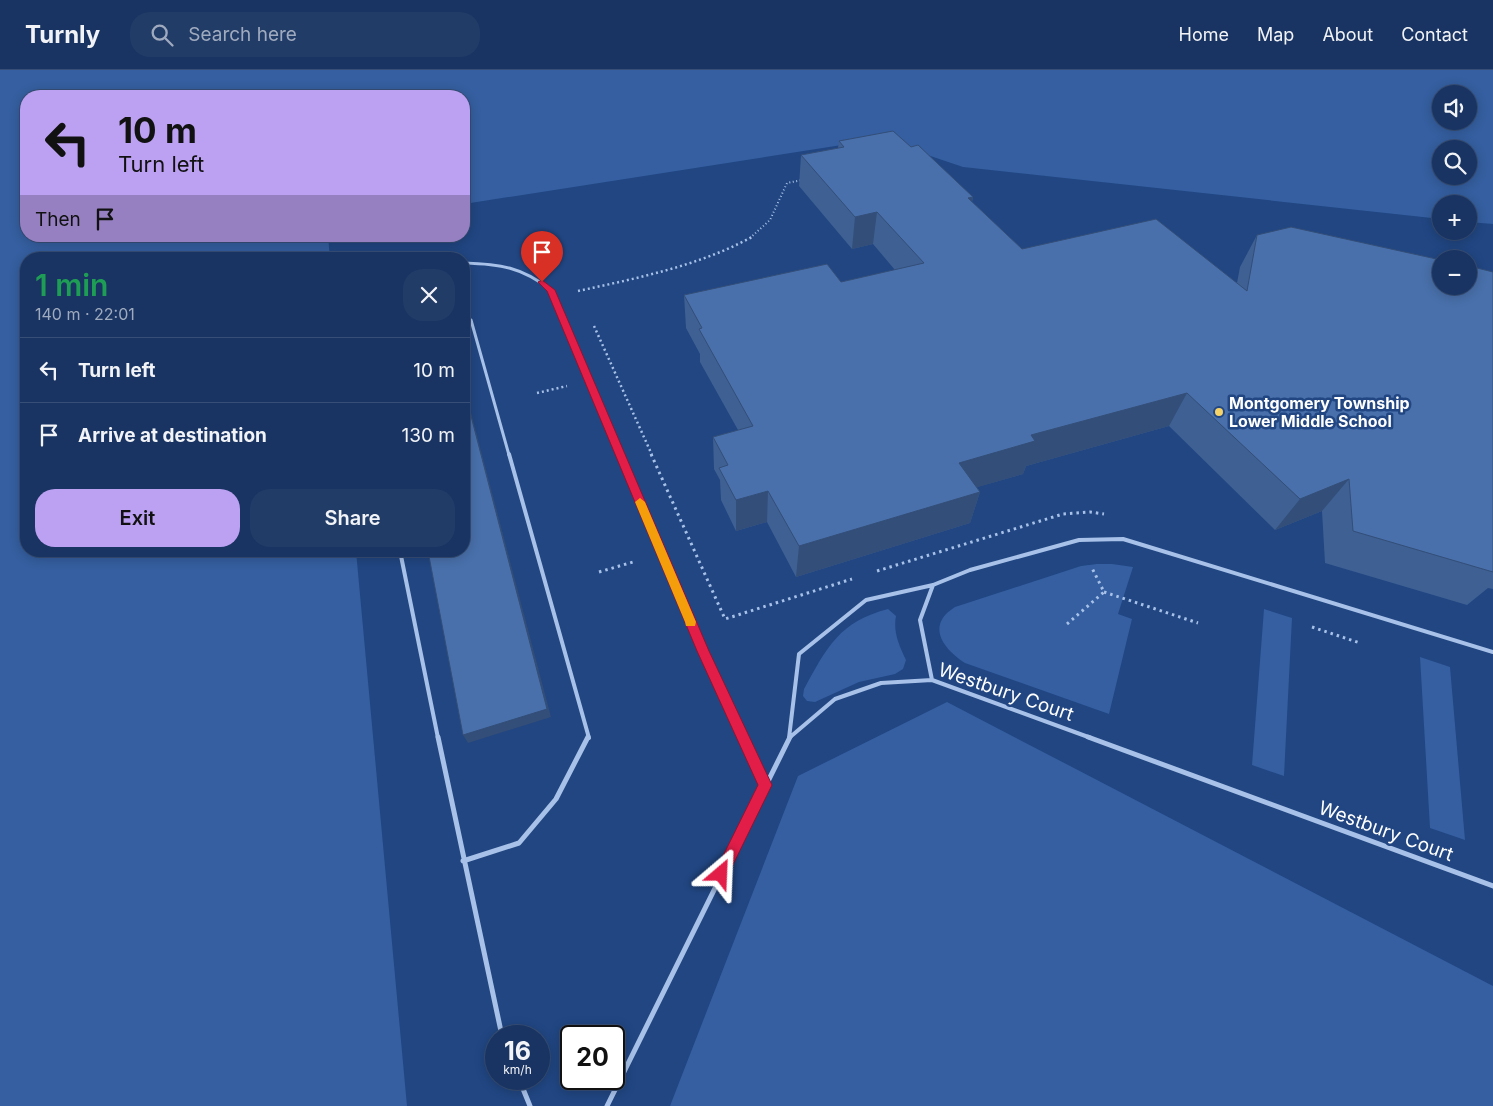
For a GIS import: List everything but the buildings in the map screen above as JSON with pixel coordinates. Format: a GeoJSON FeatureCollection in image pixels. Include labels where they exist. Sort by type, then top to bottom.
{"type":"FeatureCollection","features":[{"type":"Feature","properties":{"kind":"lane"},"geometry":{"type":"LineString","coordinates":[[470,263],[502,264],[534,275],[551,290],[703,651],[765,785]]}},
{"type":"Feature","properties":{"kind":"lane"},"geometry":{"type":"LineString","coordinates":[[462,861],[519,843],[556,800],[589,739],[470,320]]}},
{"type":"Feature","properties":{"kind":"lane"},"geometry":{"type":"LineString","coordinates":[[789,738],[799,654],[866,600],[933,585],[970,570],[1079,540],[1123,539],[1493,652]]}},
{"type":"Feature","properties":{"kind":"lane"},"geometry":{"type":"LineString","coordinates":[[401,557],[462,861],[499,1025]]}},
{"type":"Feature","properties":{"kind":"lane"},"geometry":{"type":"LineString","coordinates":[[932,680],[920,620],[933,585]]}},
{"type":"Feature","properties":{"kind":"lane","name":"Westbury Court"},"geometry":{"type":"LineString","coordinates":[[607,1106],[789,738],[835,699],[881,683],[932,680],[1493,886]]}},
{"type":"Feature","properties":{"kind":"lane"},"geometry":{"type":"LineString","coordinates":[[523,1090],[530,1106]]}},
{"type":"Feature","properties":{"kind":"path"},"geometry":{"type":"LineString","coordinates":[[578,291],[681,265],[723,252],[755,236],[769,222],[782,189],[787,183],[805,180]]}},
{"type":"Feature","properties":{"kind":"path"},"geometry":{"type":"LineString","coordinates":[[575,283],[582,299]]}},
{"type":"Feature","properties":{"kind":"path"},"geometry":{"type":"LineString","coordinates":[[593,324],[725,619],[856,578]]}},
{"type":"Feature","properties":{"kind":"path"},"geometry":{"type":"LineString","coordinates":[[537,393],[568,386]]}},
{"type":"Feature","properties":{"kind":"path"},"geometry":{"type":"LineString","coordinates":[[875,572],[1064,514],[1090,512],[1106,515]]}},
{"type":"Feature","properties":{"kind":"path"},"geometry":{"type":"LineString","coordinates":[[599,572],[633,562]]}},
{"type":"Feature","properties":{"kind":"path"},"geometry":{"type":"LineString","coordinates":[[1091,566],[1104,592],[1198,623]]}},
{"type":"Feature","properties":{"kind":"path"},"geometry":{"type":"LineString","coordinates":[[1067,624],[1104,592]]}},
{"type":"Feature","properties":{"kind":"path"},"geometry":{"type":"LineString","coordinates":[[1312,627],[1360,643]]}},
{"type":"Feature","properties":{"kind":"shaded area"},"geometry":{"type":"Polygon","coordinates":[[[0,70],[1493,70],[1493,224],[1477,223],[1477,195],[1432,195],[1432,218],[963,167],[880,139],[470,203],[470,90],[20,90],[20,242],[329,242],[329,252],[20,252],[20,557],[357,557],[407,1106],[0,1106],[0,70]]]}},
{"type":"Feature","properties":{"kind":"shaded area"},"geometry":{"type":"Polygon","coordinates":[[[1097,564],[1133,567],[1118,614],[1132,619],[1109,714],[965,663],[950,650],[940,636],[941,621],[955,607],[1081,566],[1097,564]]]}},
{"type":"Feature","properties":{"kind":"shaded area"},"geometry":{"type":"Polygon","coordinates":[[[888,609],[896,616],[896,633],[906,660],[903,669],[895,674],[859,682],[815,702],[807,701],[803,696],[804,689],[836,638],[857,621],[888,609]]]}},
{"type":"Feature","properties":{"kind":"shaded area"},"geometry":{"type":"Polygon","coordinates":[[[1264,609],[1292,618],[1284,776],[1252,765],[1264,609]]]}},
{"type":"Feature","properties":{"kind":"shaded area"},"geometry":{"type":"Polygon","coordinates":[[[1420,657],[1450,667],[1465,840],[1430,828],[1420,657]]]}},
{"type":"Feature","properties":{"kind":"shaded area"},"geometry":{"type":"Polygon","coordinates":[[[947,702],[1493,986],[1493,1106],[670,1106],[798,776],[947,702]]]}},
{"type":"Feature","properties":{"kind":"slow traffic"},"geometry":{"type":"LineString","coordinates":[[640,502],[690,622]]}},
{"type":"Feature","properties":{"kind":"place","name":"Montgomery Township Lower Middle School"},"geometry":{"type":"Point","coordinates":[1219,412]}},
{"type":"Feature","properties":{"kind":"route"},"geometry":{"type":"LineString","coordinates":[[542,282],[551,290],[703,651],[765,785],[721,874]]}}]}
